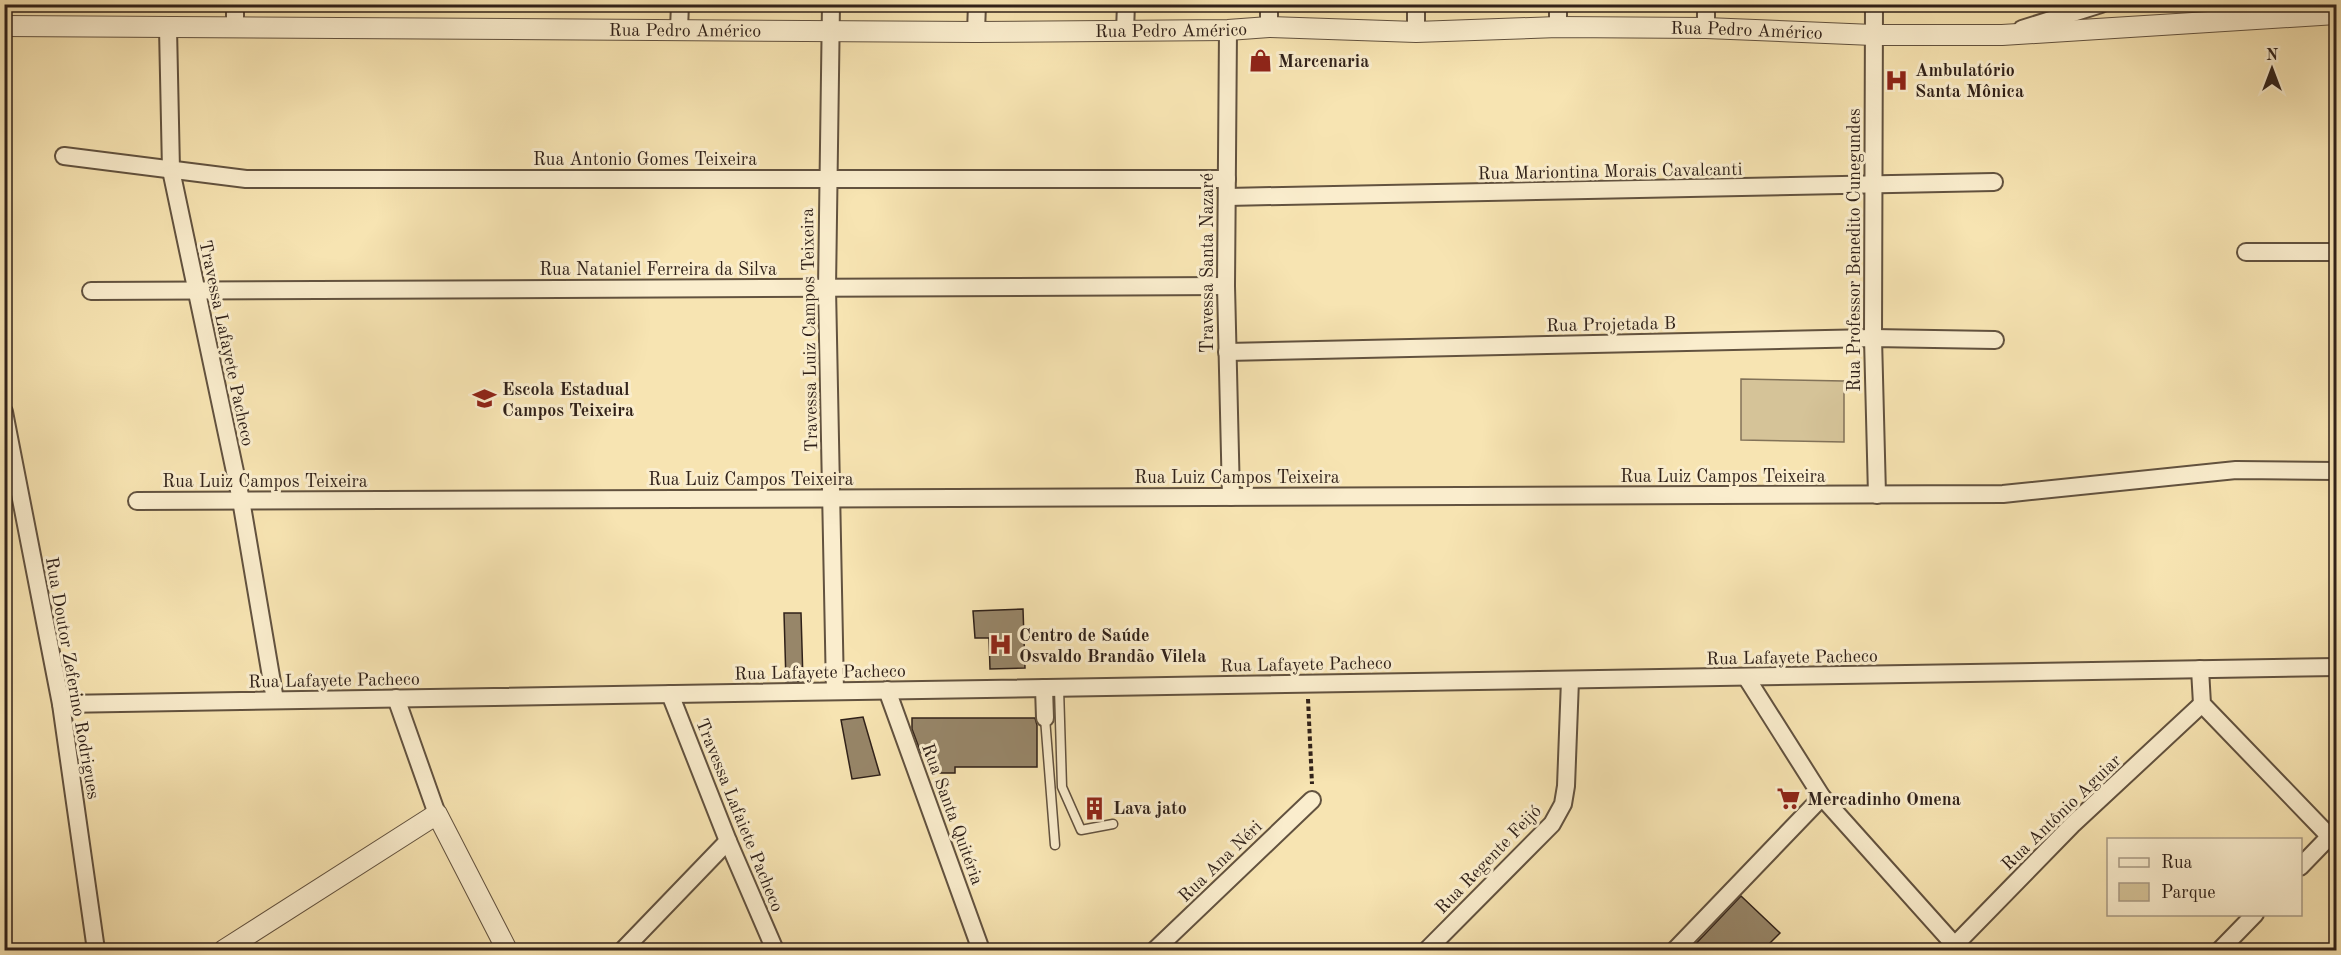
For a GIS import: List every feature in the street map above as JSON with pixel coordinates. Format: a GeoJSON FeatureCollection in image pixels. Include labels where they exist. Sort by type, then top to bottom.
{"type":"FeatureCollection","features":[{"type":"Feature","properties":{"kind":"street"},"geometry":{"type":"LineString","coordinates":[[235,4],[235,28]]}},
{"type":"Feature","properties":{"kind":"street"},"geometry":{"type":"LineString","coordinates":[[679,29],[680,4]]}},
{"type":"Feature","properties":{"kind":"street","name":"Travessa Luiz Campos Teixeira"},"geometry":{"type":"LineString","coordinates":[[831,4],[827,288],[835,691]]}},
{"type":"Feature","properties":{"kind":"street"},"geometry":{"type":"LineString","coordinates":[[976,4],[976,32]]}},
{"type":"Feature","properties":{"kind":"street"},"geometry":{"type":"LineString","coordinates":[[1125,31],[1126,4]]}},
{"type":"Feature","properties":{"kind":"street"},"geometry":{"type":"LineString","coordinates":[[1269,4],[1269,27]]}},
{"type":"Feature","properties":{"kind":"street"},"geometry":{"type":"LineString","coordinates":[[1416,4],[1416,32]]}},
{"type":"Feature","properties":{"kind":"street"},"geometry":{"type":"LineString","coordinates":[[1558,4],[1558,27]]}},
{"type":"Feature","properties":{"kind":"street"},"geometry":{"type":"LineString","coordinates":[[1706,4],[1706,28]]}},
{"type":"Feature","properties":{"kind":"street","name":"Rua Professor Benedito Cunegundes"},"geometry":{"type":"LineString","coordinates":[[1874,4],[1872,185],[1877,495]]}},
{"type":"Feature","properties":{"kind":"street"},"geometry":{"type":"LineString","coordinates":[[2002,35],[2101,4]]}},
{"type":"Feature","properties":{"kind":"street","name":"Rua Pedro Américo"},"geometry":{"type":"LineString","coordinates":[[4,26],[976,32],[1228,30],[1269,27],[1416,32],[1558,27],[1706,28],[1873,35],[2002,35],[2337,14]]}},
{"type":"Feature","properties":{"kind":"street","name":"Travessa Lafayete Pacheco"},"geometry":{"type":"LineString","coordinates":[[168,28],[171,170],[241,500],[275,700]]}},
{"type":"Feature","properties":{"kind":"street","name":"Travessa Santa Nazaré"},"geometry":{"type":"LineString","coordinates":[[1228,30],[1226,286],[1231,497]]}},
{"type":"Feature","properties":{"kind":"street","name":"Rua Antonio Gomes Teixeira"},"geometry":{"type":"LineString","coordinates":[[64,156],[246,179],[1227,179]]}},
{"type":"Feature","properties":{"kind":"street","name":"Rua Mariontina Morais Cavalcanti"},"geometry":{"type":"LineString","coordinates":[[1227,197],[1994,182]]}},
{"type":"Feature","properties":{"kind":"street"},"geometry":{"type":"LineString","coordinates":[[2246,252],[2337,252]]}},
{"type":"Feature","properties":{"kind":"street","name":"Rua Nataniel Ferreira da Silva"},"geometry":{"type":"LineString","coordinates":[[91,291],[1226,286]]}},
{"type":"Feature","properties":{"kind":"street","name":"Rua Projetada B"},"geometry":{"type":"LineString","coordinates":[[1227,351],[1873,338],[1995,340]]}},
{"type":"Feature","properties":{"kind":"street","name":"Rua Doutor Zeferino Rodrigues"},"geometry":{"type":"LineString","coordinates":[[4,412],[61,704],[96,951]]}},
{"type":"Feature","properties":{"kind":"street","name":"Rua Luiz Campos Teixeira"},"geometry":{"type":"LineString","coordinates":[[137,501],[2003,494],[2236,470],[2337,471]]}},
{"type":"Feature","properties":{"kind":"street","name":"Rua Lafayete Pacheco"},"geometry":{"type":"LineString","coordinates":[[61,704],[2337,667]]}},
{"type":"Feature","properties":{"kind":"street"},"geometry":{"type":"LineString","coordinates":[[2200,669],[2202,704],[2333,840],[2302,866]]}},
{"type":"Feature","properties":{"kind":"street"},"geometry":{"type":"LineString","coordinates":[[1746,677],[1822,797],[1955,949]]}},
{"type":"Feature","properties":{"kind":"street","name":"Rua Regente Feijó"},"geometry":{"type":"LineString","coordinates":[[1427,951],[1552,824],[1563,804],[1566,786],[1570,680]]}},
{"type":"Feature","properties":{"kind":"street"},"geometry":{"type":"LineString","coordinates":[[1045,718],[1052,688]]}},
{"type":"Feature","properties":{"kind":"street","name":"Rua Santa Quitéria"},"geometry":{"type":"LineString","coordinates":[[887,690],[981,951]]}},
{"type":"Feature","properties":{"kind":"street","name":"Travessa Lafaiete Pacheco"},"geometry":{"type":"LineString","coordinates":[[670,694],[728,841],[775,951]]}},
{"type":"Feature","properties":{"kind":"street"},"geometry":{"type":"LineString","coordinates":[[396,698],[437,814],[507,951]]}},
{"type":"Feature","properties":{"kind":"street","name":"Rua Antônio Aguiar"},"geometry":{"type":"LineString","coordinates":[[1955,949],[2072,825],[2202,704]]}},
{"type":"Feature","properties":{"kind":"street"},"geometry":{"type":"LineString","coordinates":[[1675,951],[1822,797]]}},
{"type":"Feature","properties":{"kind":"street","name":"Rua Ana Néri"},"geometry":{"type":"LineString","coordinates":[[1155,951],[1312,800]]}},
{"type":"Feature","properties":{"kind":"street"},"geometry":{"type":"LineString","coordinates":[[224,951],[437,814]]}},
{"type":"Feature","properties":{"kind":"street"},"geometry":{"type":"LineString","coordinates":[[623,951],[728,841]]}},
{"type":"Feature","properties":{"kind":"street"},"geometry":{"type":"LineString","coordinates":[[2220,951],[2253,916]]}},
{"type":"Feature","properties":{"kind":"lane"},"geometry":{"type":"LineString","coordinates":[[1052,688],[1062,787],[1081,830],[1113,824]]}},
{"type":"Feature","properties":{"kind":"lane"},"geometry":{"type":"LineString","coordinates":[[1045,718],[1055,845]]}},
{"type":"Feature","properties":{"kind":"path"},"geometry":{"type":"LineString","coordinates":[[1307,684],[1312,800]]}},
{"type":"Feature","properties":{"kind":"green space"},"geometry":{"type":"Polygon","coordinates":[[[1741,379],[1844,381],[1844,442],[1741,440],[1741,379]]]}},
{"type":"Feature","properties":{"kind":"building"},"geometry":{"type":"Polygon","coordinates":[[[1023,609],[1025,668],[990,669],[989,638],[975,638],[973,611],[1023,609]]]}},
{"type":"Feature","properties":{"kind":"building"},"geometry":{"type":"Polygon","coordinates":[[[784,613],[801,613],[803,681],[786,682],[784,613]]]}},
{"type":"Feature","properties":{"kind":"building"},"geometry":{"type":"Polygon","coordinates":[[[863,717],[880,775],[852,779],[841,720],[863,717]]]}},
{"type":"Feature","properties":{"kind":"building"},"geometry":{"type":"Polygon","coordinates":[[[912,718],[1035,718],[1037,767],[955,767],[955,773],[936,773],[936,753],[921,753],[912,729],[912,718]]]}},
{"type":"Feature","properties":{"kind":"building"},"geometry":{"type":"Polygon","coordinates":[[[1741,896],[1780,933],[1762,951],[1689,951],[1741,896]]]}},
{"type":"Feature","properties":{"kind":"place","name":"Marcenaria"},"geometry":{"type":"Point","coordinates":[1260,61]}},
{"type":"Feature","properties":{"kind":"place","name":"Ambulatório Santa Mônica"},"geometry":{"type":"Point","coordinates":[1897,80]}},
{"type":"Feature","properties":{"kind":"place","name":"Escola Estadual Campos Teixeira"},"geometry":{"type":"Point","coordinates":[484,399]}},
{"type":"Feature","properties":{"kind":"place","name":"Centro de Saúde Osvaldo Brandão Vilela"},"geometry":{"type":"Point","coordinates":[1001,645]}},
{"type":"Feature","properties":{"kind":"place","name":"Mercadinho Omena"},"geometry":{"type":"Point","coordinates":[1789,799]}},
{"type":"Feature","properties":{"kind":"place","name":"Lava jato"},"geometry":{"type":"Point","coordinates":[1095,808]}}]}
